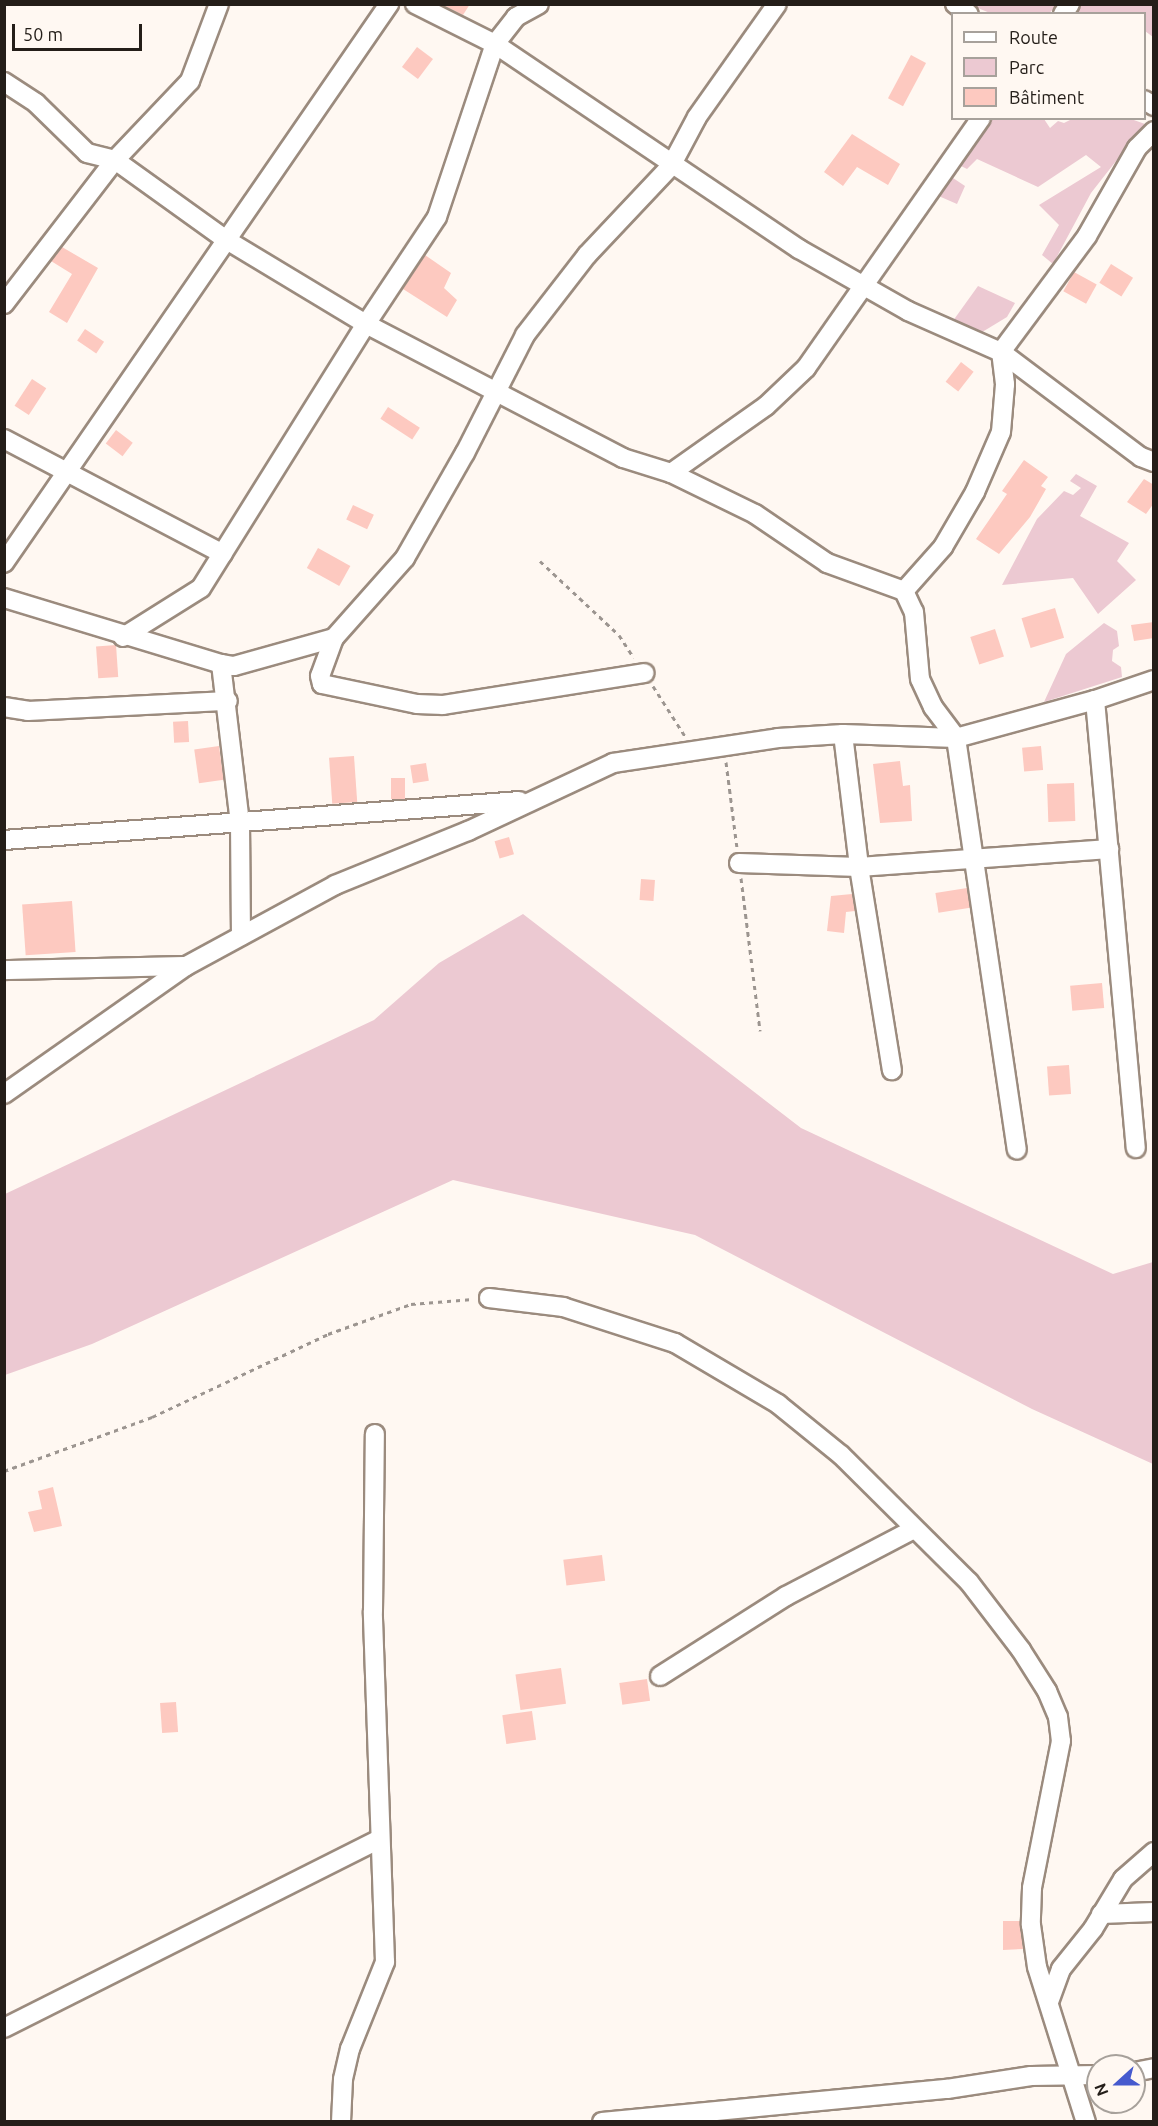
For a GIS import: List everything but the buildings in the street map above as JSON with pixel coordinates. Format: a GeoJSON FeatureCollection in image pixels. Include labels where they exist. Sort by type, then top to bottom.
{"type":"FeatureCollection","features":[{"type":"Feature","properties":{"kind":"street"},"geometry":{"type":"LineString","coordinates":[[4,304],[115,160],[190,81],[219,4]]}},
{"type":"Feature","properties":{"kind":"street"},"geometry":{"type":"LineString","coordinates":[[4,563],[389,4]]}},
{"type":"Feature","properties":{"kind":"street"},"geometry":{"type":"LineString","coordinates":[[415,4],[495,44],[671,166],[799,249],[866,285],[908,311],[1001,352],[1141,457],[1154,462]]}},
{"type":"Feature","properties":{"kind":"street"},"geometry":{"type":"LineString","coordinates":[[123,638],[201,588],[366,324],[437,218],[495,44],[516,17],[539,4]]}},
{"type":"Feature","properties":{"kind":"street"},"geometry":{"type":"LineString","coordinates":[[644,673],[443,705],[417,704],[322,684],[320,676],[334,638],[405,558],[499,390],[525,335],[587,255],[671,166],[697,117],[777,4]]}},
{"type":"Feature","properties":{"kind":"street"},"geometry":{"type":"LineString","coordinates":[[4,82],[36,102],[87,153],[115,160],[225,239],[366,324],[499,390],[623,458],[671,473],[755,514],[827,563],[904,591],[914,612],[920,679],[933,708],[956,738],[1017,1150]]}},
{"type":"Feature","properties":{"kind":"street"},"geometry":{"type":"LineString","coordinates":[[671,473],[766,405],[806,368],[980,120]]}},
{"type":"Feature","properties":{"kind":"street"},"geometry":{"type":"LineString","coordinates":[[904,591],[942,547],[975,492],[1001,432],[1005,384],[1001,352],[1087,236],[1137,148],[1154,131]]}},
{"type":"Feature","properties":{"kind":"street"},"geometry":{"type":"LineString","coordinates":[[4,439],[64,473],[223,554]]}},
{"type":"Feature","properties":{"kind":"street"},"geometry":{"type":"LineString","coordinates":[[4,598],[123,638],[234,666],[334,638]]}},
{"type":"Feature","properties":{"kind":"street"},"geometry":{"type":"LineString","coordinates":[[221,664],[228,701],[240,823],[241,936]]}},
{"type":"Feature","properties":{"kind":"street"},"geometry":{"type":"LineString","coordinates":[[4,1094],[186,966],[241,936],[335,885],[468,831],[613,763],[778,738],[843,734],[956,738],[1095,700],[1154,680]]}},
{"type":"Feature","properties":{"kind":"street"},"geometry":{"type":"LineString","coordinates":[[1095,700],[1136,1148]]}},
{"type":"Feature","properties":{"kind":"street"},"geometry":{"type":"LineString","coordinates":[[4,707],[28,711],[228,701]]}},
{"type":"Feature","properties":{"kind":"street"},"geometry":{"type":"LineString","coordinates":[[843,734],[859,867],[892,1070]]}},
{"type":"Feature","properties":{"kind":"street"},"geometry":{"type":"LineString","coordinates":[[4,840],[530,801]]}},
{"type":"Feature","properties":{"kind":"street"},"geometry":{"type":"LineString","coordinates":[[739,863],[859,867],[974,856],[1109,849]]}},
{"type":"Feature","properties":{"kind":"street"},"geometry":{"type":"LineString","coordinates":[[4,970],[186,966]]}},
{"type":"Feature","properties":{"kind":"street"},"geometry":{"type":"LineString","coordinates":[[489,1298],[563,1307],[675,1343],[778,1404],[841,1455],[969,1582],[1021,1650],[1058,1717],[1061,1741],[1032,1888],[1030,1925],[1049,2004],[1086,2121]]}},
{"type":"Feature","properties":{"kind":"street"},"geometry":{"type":"LineString","coordinates":[[341,2121],[343,2079],[350,2049],[385,1962],[385,1901],[379,1839],[373,1611],[375,1434]]}},
{"type":"Feature","properties":{"kind":"street"},"geometry":{"type":"LineString","coordinates":[[660,1676],[786,1596],[914,1529]]}},
{"type":"Feature","properties":{"kind":"street"},"geometry":{"type":"LineString","coordinates":[[4,2028],[379,1839]]}},
{"type":"Feature","properties":{"kind":"street"},"geometry":{"type":"LineString","coordinates":[[1049,2004],[1061,1969],[1123,1879],[1154,1852]]}},
{"type":"Feature","properties":{"kind":"street"},"geometry":{"type":"LineString","coordinates":[[1101,1914],[1154,1912]]}},
{"type":"Feature","properties":{"kind":"street"},"geometry":{"type":"LineString","coordinates":[[602,2121],[947,2089],[1031,2076],[1086,2076]]}},
{"type":"Feature","properties":{"kind":"path"},"geometry":{"type":"LineString","coordinates":[[540,561],[619,635],[694,750]]}},
{"type":"Feature","properties":{"kind":"path"},"geometry":{"type":"LineString","coordinates":[[724,747],[760,1031]]}},
{"type":"Feature","properties":{"kind":"path"},"geometry":{"type":"LineString","coordinates":[[4,1471],[152,1417],[328,1334],[411,1304],[489,1298]]}},
{"type":"Feature","properties":{"kind":"green space"},"geometry":{"type":"Polygon","coordinates":[[[1056,5],[1051,12],[988,12],[973,6],[1056,5]]]}},
{"type":"Feature","properties":{"kind":"green space"},"geometry":{"type":"Polygon","coordinates":[[[1075,5],[1153,5],[1153,37],[1146,32],[1146,12],[1070,12],[1075,5]]]}},
{"type":"Feature","properties":{"kind":"green space"},"geometry":{"type":"Polygon","coordinates":[[[983,120],[1045,120],[1050,128],[1058,121],[1064,123],[1070,120],[1134,120],[1145,124],[1091,193],[1053,264],[1042,255],[1059,225],[1039,205],[1101,167],[1086,155],[1038,187],[977,159],[967,169],[961,166],[953,178],[965,186],[957,204],[934,194],[983,120]]]}},
{"type":"Feature","properties":{"kind":"green space"},"geometry":{"type":"Polygon","coordinates":[[[978,286],[1015,303],[1007,317],[974,337],[950,325],[978,286]]]}},
{"type":"Feature","properties":{"kind":"green space"},"geometry":{"type":"Polygon","coordinates":[[[1076,474],[1097,486],[1080,516],[1129,543],[1117,561],[1136,580],[1098,614],[1073,578],[1002,585],[1037,519],[1064,491],[1073,495],[1081,488],[1070,481],[1076,474]]]}},
{"type":"Feature","properties":{"kind":"green space"},"geometry":{"type":"Polygon","coordinates":[[[1104,623],[1117,631],[1119,646],[1113,650],[1112,661],[1121,667],[1122,677],[1044,702],[1066,654],[1104,623]]]}},
{"type":"Feature","properties":{"kind":"green space"},"geometry":{"type":"Polygon","coordinates":[[[523,914],[801,1128],[1113,1274],[1153,1262],[1153,1464],[1032,1409],[695,1235],[453,1180],[92,1344],[5,1375],[5,1194],[374,1020],[439,963],[523,914]]]}}]}
